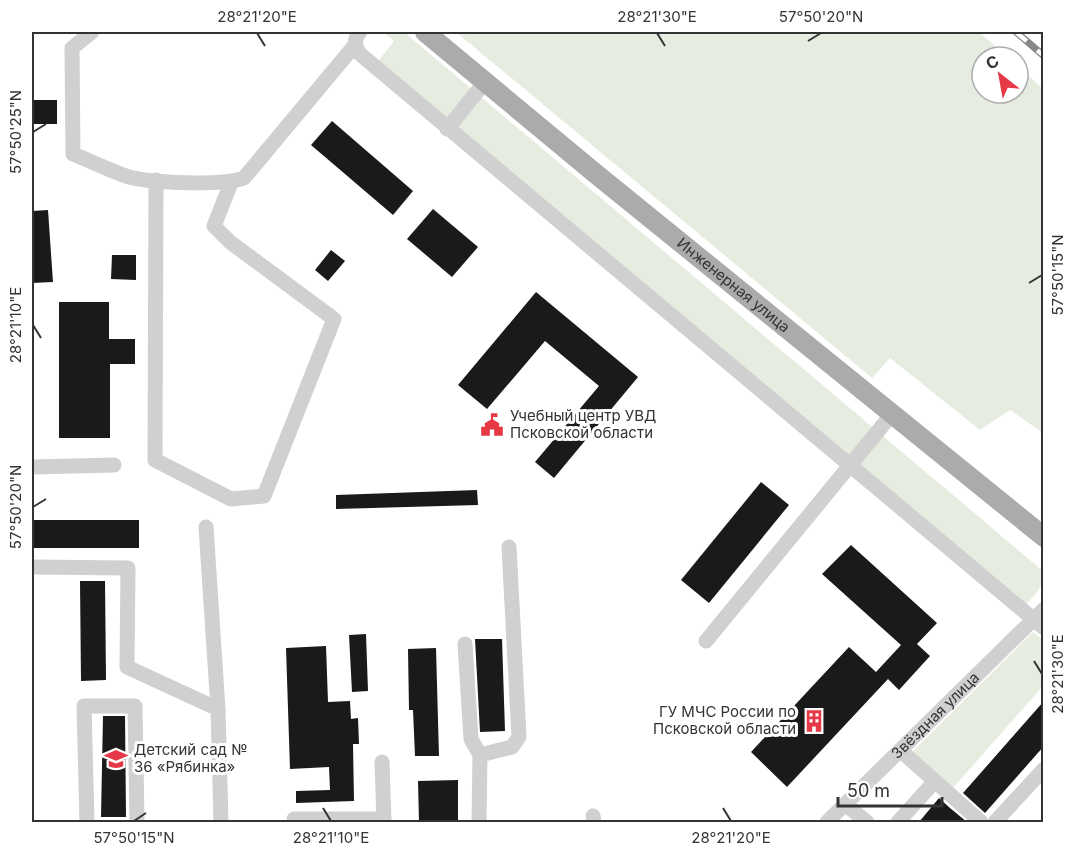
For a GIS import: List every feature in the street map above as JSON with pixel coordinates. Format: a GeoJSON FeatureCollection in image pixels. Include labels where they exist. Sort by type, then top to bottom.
{"type":"FeatureCollection","features":[{"type":"Feature","properties":{"kind":"main road","name":"Инженерная улица"},"geometry":{"type":"LineString","coordinates":[[425,32],[1044,537]]}},
{"type":"Feature","properties":{"kind":"street"},"geometry":{"type":"LineString","coordinates":[[92,32],[72,48],[72,154],[130,177],[231,183],[244,178],[256,166],[357,38]]}},
{"type":"Feature","properties":{"kind":"street"},"geometry":{"type":"LineString","coordinates":[[357,38],[360,54],[447,129],[849,465],[1040,619]]}},
{"type":"Feature","properties":{"kind":"street"},"geometry":{"type":"LineString","coordinates":[[447,129],[485,82]]}},
{"type":"Feature","properties":{"kind":"street"},"geometry":{"type":"LineString","coordinates":[[156,180],[155,460],[231,499],[264,496],[334,319],[230,242],[214,226],[231,183]]}},
{"type":"Feature","properties":{"kind":"street"},"geometry":{"type":"LineString","coordinates":[[706,641],[892,414]]}},
{"type":"Feature","properties":{"kind":"street"},"geometry":{"type":"LineString","coordinates":[[32,467],[114,465]]}},
{"type":"Feature","properties":{"kind":"street"},"geometry":{"type":"LineString","coordinates":[[206,527],[218,709],[221,822]]}},
{"type":"Feature","properties":{"kind":"street"},"geometry":{"type":"LineString","coordinates":[[480,755],[512,747],[519,737],[509,548]]}},
{"type":"Feature","properties":{"kind":"street"},"geometry":{"type":"LineString","coordinates":[[32,567],[128,568],[127,667],[218,709]]}},
{"type":"Feature","properties":{"kind":"street","name":"Звёздная улица"},"geometry":{"type":"LineString","coordinates":[[827,822],[1040,619]]}},
{"type":"Feature","properties":{"kind":"street"},"geometry":{"type":"LineString","coordinates":[[465,644],[471,739],[480,755],[479,822]]}},
{"type":"Feature","properties":{"kind":"street"},"geometry":{"type":"LineString","coordinates":[[87,822],[84,706],[135,706],[138,822]]}},
{"type":"Feature","properties":{"kind":"street"},"geometry":{"type":"LineString","coordinates":[[901,751],[981,822]]}},
{"type":"Feature","properties":{"kind":"street"},"geometry":{"type":"LineString","coordinates":[[294,819],[384,820],[382,762]]}},
{"type":"Feature","properties":{"kind":"street"},"geometry":{"type":"LineString","coordinates":[[995,822],[1044,769]]}},
{"type":"Feature","properties":{"kind":"street"},"geometry":{"type":"LineString","coordinates":[[898,822],[935,781]]}},
{"type":"Feature","properties":{"kind":"street"},"geometry":{"type":"LineString","coordinates":[[846,805],[867,822]]}},
{"type":"Feature","properties":{"kind":"shaded area"},"geometry":{"type":"Polygon","coordinates":[[[383,32],[404,32],[1043,571],[1042,583],[1033,597],[1020,610],[376,64],[394,41],[383,32]]]}},
{"type":"Feature","properties":{"kind":"shaded area"},"geometry":{"type":"Polygon","coordinates":[[[456,32],[979,32],[994,45],[970,45],[970,105],[1030,105],[1030,77],[1043,89],[1043,433],[1010,410],[980,430],[890,358],[872,378],[456,32]]]}},
{"type":"Feature","properties":{"kind":"shaded area"},"geometry":{"type":"Polygon","coordinates":[[[1033,632],[1043,640],[1043,686],[952,789],[911,753],[1033,632]]]}},
{"type":"Feature","properties":{"kind":"building"},"geometry":{"type":"Polygon","coordinates":[[[33,100],[57,100],[57,124],[33,124],[33,100]]]}},
{"type":"Feature","properties":{"kind":"building"},"geometry":{"type":"Polygon","coordinates":[[[332,121],[413,191],[393,215],[311,145],[332,121]]]}},
{"type":"Feature","properties":{"kind":"building"},"geometry":{"type":"Polygon","coordinates":[[[433,209],[478,247],[452,277],[407,239],[433,209]]]}},
{"type":"Feature","properties":{"kind":"building"},"geometry":{"type":"Polygon","coordinates":[[[48,210],[53,282],[32,283],[32,211],[48,210]]]}},
{"type":"Feature","properties":{"kind":"building"},"geometry":{"type":"Polygon","coordinates":[[[331,250],[345,261],[328,281],[315,270],[331,250]]]}},
{"type":"Feature","properties":{"kind":"building"},"geometry":{"type":"Polygon","coordinates":[[[112,255],[136,255],[136,280],[111,279],[112,255]]]}},
{"type":"Feature","properties":{"kind":"building"},"geometry":{"type":"Polygon","coordinates":[[[536,292],[638,377],[554,478],[535,462],[599,386],[545,341],[487,409],[458,385],[536,292]]]}},
{"type":"Feature","properties":{"kind":"building"},"geometry":{"type":"Polygon","coordinates":[[[59,302],[109,302],[109,339],[135,339],[135,364],[110,364],[110,438],[59,438],[59,302]]]}},
{"type":"Feature","properties":{"kind":"building"},"geometry":{"type":"Polygon","coordinates":[[[761,482],[789,505],[709,603],[681,580],[761,482]]]}},
{"type":"Feature","properties":{"kind":"building"},"geometry":{"type":"Polygon","coordinates":[[[477,490],[478,505],[336,509],[336,495],[477,490]]]}},
{"type":"Feature","properties":{"kind":"building"},"geometry":{"type":"Polygon","coordinates":[[[32,520],[139,520],[139,548],[32,548],[32,520]]]}},
{"type":"Feature","properties":{"kind":"building","name":"ГУ МЧС России по Псковской области"},"geometry":{"type":"Polygon","coordinates":[[[851,545],[937,623],[917,644],[930,656],[899,690],[888,679],[787,787],[751,752],[849,647],[876,672],[901,645],[822,574],[851,545]]]}},
{"type":"Feature","properties":{"kind":"building"},"geometry":{"type":"Polygon","coordinates":[[[80,581],[105,581],[106,680],[81,681],[80,581]]]}},
{"type":"Feature","properties":{"kind":"building"},"geometry":{"type":"Polygon","coordinates":[[[366,634],[368,691],[352,692],[349,635],[366,634]]]}},
{"type":"Feature","properties":{"kind":"building"},"geometry":{"type":"Polygon","coordinates":[[[475,639],[502,639],[505,731],[480,732],[475,639]]]}},
{"type":"Feature","properties":{"kind":"building"},"geometry":{"type":"Polygon","coordinates":[[[326,646],[328,702],[350,701],[351,719],[358,718],[359,744],[353,744],[354,801],[296,803],[296,791],[330,790],[329,767],[290,769],[286,648],[326,646]]]}},
{"type":"Feature","properties":{"kind":"building"},"geometry":{"type":"Polygon","coordinates":[[[436,648],[439,756],[415,756],[413,710],[409,710],[408,649],[436,648]]]}},
{"type":"Feature","properties":{"kind":"building"},"geometry":{"type":"Polygon","coordinates":[[[1044,701],[1044,746],[985,813],[963,793],[1044,701]]]}},
{"type":"Feature","properties":{"kind":"building"},"geometry":{"type":"Polygon","coordinates":[[[103,716],[125,716],[126,817],[101,817],[103,716]]]}},
{"type":"Feature","properties":{"kind":"building"},"geometry":{"type":"Polygon","coordinates":[[[458,780],[458,822],[419,822],[418,781],[458,780]]]}},
{"type":"Feature","properties":{"kind":"building"},"geometry":{"type":"Polygon","coordinates":[[[939,798],[950,808],[967,822],[919,822],[939,798]]]}},
{"type":"Feature","properties":{"kind":"railway"},"geometry":{"type":"LineString","coordinates":[[1016,32],[1044,56]]}},
{"type":"Feature","properties":{"kind":"place","name":"Учебный центр УВД Псковской области"},"geometry":{"type":"Point","coordinates":[492,425]}},
{"type":"Feature","properties":{"kind":"place","name":"ГУ МЧС России по Псковской области"},"geometry":{"type":"Point","coordinates":[814,721]}},
{"type":"Feature","properties":{"kind":"place","name":"Детский сад № 36 «Рябинка»"},"geometry":{"type":"Point","coordinates":[116,759]}}]}
